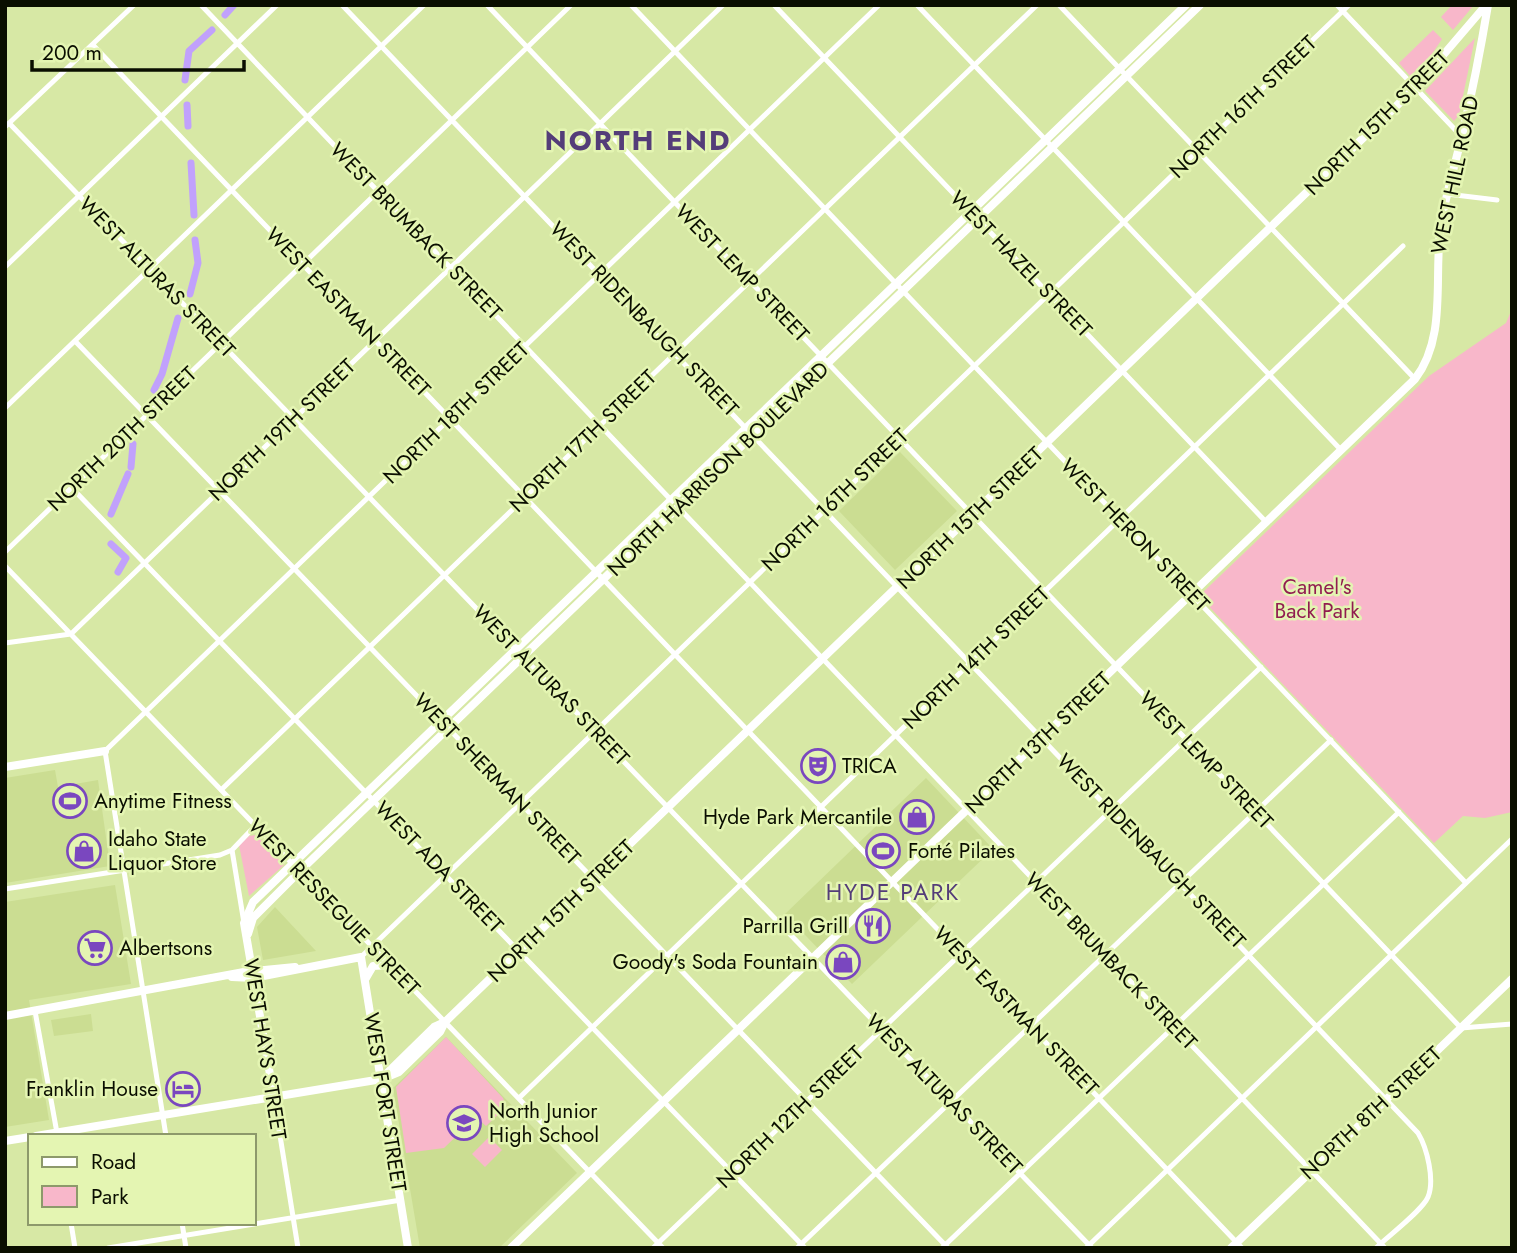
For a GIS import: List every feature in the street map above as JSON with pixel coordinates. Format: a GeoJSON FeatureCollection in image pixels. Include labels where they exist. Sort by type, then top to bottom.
{"type":"FeatureCollection","features":[{"type":"Feature","properties":{"kind":"street"},"geometry":{"type":"LineString","coordinates":[[7,125],[134,5]]}},
{"type":"Feature","properties":{"kind":"street","name":"WEST BRUMBACK STREET"},"geometry":{"type":"LineString","coordinates":[[201,5],[1381,1246]]}},
{"type":"Feature","properties":{"kind":"street"},"geometry":{"type":"LineString","coordinates":[[5,267],[277,5]]}},
{"type":"Feature","properties":{"kind":"street","name":"WEST RIDENBAUGH STREET"},"geometry":{"type":"LineString","coordinates":[[342,5],[1418,1133],[1425,1146],[1430,1185],[1428,1199],[1381,1246]]}},
{"type":"Feature","properties":{"kind":"street"},"geometry":{"type":"LineString","coordinates":[[5,408],[424,5]]}},
{"type":"Feature","properties":{"kind":"street","name":"WEST LEMP STREET"},"geometry":{"type":"LineString","coordinates":[[487,5],[1461,1028]]}},
{"type":"Feature","properties":{"kind":"street","name":"NORTH 20TH STREET"},"geometry":{"type":"LineString","coordinates":[[5,552],[571,5]]}},
{"type":"Feature","properties":{"kind":"street","name":"WEST HERON STREET"},"geometry":{"type":"LineString","coordinates":[[631,5],[1466,883]]}},
{"type":"Feature","properties":{"kind":"street","name":"NORTH 19TH STREET"},"geometry":{"type":"LineString","coordinates":[[71,634],[723,5]]}},
{"type":"Feature","properties":{"kind":"street","name":"WEST HAZEL STREET"},"geometry":{"type":"LineString","coordinates":[[774,5],[1267,523]]}},
{"type":"Feature","properties":{"kind":"street","name":"NORTH 18TH STREET"},"geometry":{"type":"LineString","coordinates":[[105,751],[880,5]]}},
{"type":"Feature","properties":{"kind":"street"},"geometry":{"type":"LineString","coordinates":[[917,5],[1341,450]]}},
{"type":"Feature","properties":{"kind":"street","name":"NORTH 17TH STREET"},"geometry":{"type":"LineString","coordinates":[[221,790],[1037,5]]}},
{"type":"Feature","properties":{"kind":"street"},"geometry":{"type":"LineString","coordinates":[[1059,5],[1415,379]]}},
{"type":"Feature","properties":{"kind":"street","name":"NORTH HARRISON BOULEVARD"},"geometry":{"type":"LineString","coordinates":[[247,940],[253,918],[300,871],[678,507],[821,356],[978,219],[1120,69],[1186,5]]}},
{"type":"Feature","properties":{"kind":"street","name":"NORTH HARRISON BOULEVARD"},"geometry":{"type":"LineString","coordinates":[[244,923],[253,902],[596,572],[671,500],[828,363],[971,212],[1126,76],[1200,5]]}},
{"type":"Feature","properties":{"kind":"street"},"geometry":{"type":"LineString","coordinates":[[1337,5],[1462,137]]}},
{"type":"Feature","properties":{"kind":"street","name":"NORTH 16TH STREET"},"geometry":{"type":"LineString","coordinates":[[361,957],[1349,5]]}},
{"type":"Feature","properties":{"kind":"street","name":"NORTH 15TH STREET"},"geometry":{"type":"LineString","coordinates":[[382,1079],[434,1027],[445,1022],[1271,228],[1415,88],[1487,5]]}},
{"type":"Feature","properties":{"kind":"street","name":"WEST HILL ROAD"},"geometry":{"type":"LineString","coordinates":[[1433,345],[1436,271],[1447,194],[1462,137],[1487,5]]}},
{"type":"Feature","properties":{"kind":"street","name":"WEST EASTMAN STREET"},"geometry":{"type":"LineString","coordinates":[[93,45],[1030,1025],[1237,1246]]}},
{"type":"Feature","properties":{"kind":"street","name":"WEST ALTURAS STREET"},"geometry":{"type":"LineString","coordinates":[[7,125],[150,269],[951,1100],[1089,1247]]}},
{"type":"Feature","properties":{"kind":"street"},"geometry":{"type":"LineString","coordinates":[[1447,194],[1497,200]]}},
{"type":"Feature","properties":{"kind":"street","name":"NORTH 14TH STREET"},"geometry":{"type":"LineString","coordinates":[[519,1098],[1403,246]]}},
{"type":"Feature","properties":{"kind":"street","name":"WEST SHERMAN STREET"},"geometry":{"type":"LineString","coordinates":[[75,341],[945,1247]]}},
{"type":"Feature","properties":{"kind":"street","name":"NORTH 13TH STREET"},"geometry":{"type":"LineString","coordinates":[[511,1248],[1193,596],[1415,379],[1426,364],[1433,345]]}},
{"type":"Feature","properties":{"kind":"street","name":"WEST ADA STREET"},"geometry":{"type":"LineString","coordinates":[[72,488],[801,1246]]}},
{"type":"Feature","properties":{"kind":"street","name":"WEST RESSEGUIE STREET"},"geometry":{"type":"LineString","coordinates":[[5,566],[519,1098],[658,1246]]}},
{"type":"Feature","properties":{"kind":"street"},"geometry":{"type":"LineString","coordinates":[[5,643],[71,634]]}},
{"type":"Feature","properties":{"kind":"street","name":"NORTH 12TH STREET"},"geometry":{"type":"LineString","coordinates":[[658,1246],[732,1172],[1261,667]]}},
{"type":"Feature","properties":{"kind":"street"},"geometry":{"type":"LineString","coordinates":[[801,1246],[1254,810],[1331,740]]}},
{"type":"Feature","properties":{"kind":"street"},"geometry":{"type":"LineString","coordinates":[[5,767],[105,751],[166,1134]]}},
{"type":"Feature","properties":{"kind":"street"},"geometry":{"type":"LineString","coordinates":[[945,1247],[1399,812]]}},
{"type":"Feature","properties":{"kind":"street"},"geometry":{"type":"LineString","coordinates":[[5,889],[220,855],[232,850],[255,826]]}},
{"type":"Feature","properties":{"kind":"street"},"geometry":{"type":"LineString","coordinates":[[1089,1247],[1512,839]]}},
{"type":"Feature","properties":{"kind":"street","name":"WEST HAYS STREET"},"geometry":{"type":"LineString","coordinates":[[232,850],[298,1248]]}},
{"type":"Feature","properties":{"kind":"street"},"geometry":{"type":"LineString","coordinates":[[5,1016],[232,976],[361,957]]}},
{"type":"Feature","properties":{"kind":"street","name":"WEST FORT STREET"},"geometry":{"type":"LineString","coordinates":[[361,957],[408,1248]]}},
{"type":"Feature","properties":{"kind":"street"},"geometry":{"type":"LineString","coordinates":[[365,981],[373,967],[391,965]]}},
{"type":"Feature","properties":{"kind":"street","name":"NORTH 8TH STREET"},"geometry":{"type":"LineString","coordinates":[[1237,1246],[1311,1170],[1512,979]]}},
{"type":"Feature","properties":{"kind":"street"},"geometry":{"type":"LineString","coordinates":[[35,1011],[57,1134],[162,1114],[382,1079]]}},
{"type":"Feature","properties":{"kind":"street"},"geometry":{"type":"LineString","coordinates":[[1461,1028],[1512,1024]]}},
{"type":"Feature","properties":{"kind":"street"},"geometry":{"type":"LineString","coordinates":[[5,1141],[28,1137]]}},
{"type":"Feature","properties":{"kind":"street"},"geometry":{"type":"LineString","coordinates":[[256,1224],[401,1200]]}},
{"type":"Feature","properties":{"kind":"street"},"geometry":{"type":"LineString","coordinates":[[71,1225],[75,1248]]}},
{"type":"Feature","properties":{"kind":"street"},"geometry":{"type":"LineString","coordinates":[[182,1225],[186,1248]]}},
{"type":"Feature","properties":{"kind":"street"},"geometry":{"type":"LineString","coordinates":[[108,1248],[248,1225]]}},
{"type":"Feature","properties":{"kind":"shaded area"},"geometry":{"type":"Polygon","coordinates":[[[900,452],[957,511],[895,570],[839,511],[900,452]]]}},
{"type":"Feature","properties":{"kind":"shaded area"},"geometry":{"type":"Polygon","coordinates":[[[55,770],[58,787],[98,780],[110,866],[5,883],[5,778],[55,770]]]}},
{"type":"Feature","properties":{"kind":"shaded area"},"geometry":{"type":"Polygon","coordinates":[[[926,778],[993,849],[852,984],[785,914],[926,778]]]}},
{"type":"Feature","properties":{"kind":"shaded area"},"geometry":{"type":"Polygon","coordinates":[[[115,885],[131,984],[29,1000],[49,1120],[5,1127],[5,902],[115,885]]]}},
{"type":"Feature","properties":{"kind":"shaded area"},"geometry":{"type":"Polygon","coordinates":[[[275,907],[316,951],[263,960],[257,927],[275,907]]]}},
{"type":"Feature","properties":{"kind":"shaded area"},"geometry":{"type":"Polygon","coordinates":[[[91,1014],[93,1031],[54,1036],[51,1020],[91,1014]]]}},
{"type":"Feature","properties":{"kind":"shaded area","name":"North Junior High School"},"geometry":{"type":"Polygon","coordinates":[[[446,1037],[577,1173],[499,1248],[420,1248],[393,1088],[446,1037]]]}},
{"type":"Feature","properties":{"kind":"green space"},"geometry":{"type":"Polygon","coordinates":[[[1452,5],[1474,5],[1453,30],[1441,17],[1452,5]]]}},
{"type":"Feature","properties":{"kind":"green space"},"geometry":{"type":"Polygon","coordinates":[[[1433,30],[1442,39],[1430,57],[1410,76],[1399,63],[1433,30]]]}},
{"type":"Feature","properties":{"kind":"green space"},"geometry":{"type":"Polygon","coordinates":[[[1475,38],[1459,115],[1454,121],[1425,91],[1475,38]]]}},
{"type":"Feature","properties":{"kind":"green space","name":"Camel's Back Park"},"geometry":{"type":"Polygon","coordinates":[[[1512,309],[1512,812],[1485,818],[1463,816],[1434,843],[1199,596],[1429,376],[1506,323],[1512,309]]]}},
{"type":"Feature","properties":{"kind":"green space"},"geometry":{"type":"Polygon","coordinates":[[[256,835],[284,865],[249,896],[239,845],[249,836],[256,835]]]}},
{"type":"Feature","properties":{"kind":"green space"},"geometry":{"type":"Polygon","coordinates":[[[446,1037],[503,1098],[506,1107],[486,1126],[476,1117],[444,1148],[406,1153],[396,1087],[446,1037]]]}},
{"type":"Feature","properties":{"kind":"green space"},"geometry":{"type":"Polygon","coordinates":[[[489,1137],[502,1150],[485,1167],[472,1154],[489,1137]]]}},
{"type":"Feature","properties":{"kind":"waterway"},"geometry":{"type":"LineString","coordinates":[[225,15],[234,5]]}},
{"type":"Feature","properties":{"kind":"waterway"},"geometry":{"type":"LineString","coordinates":[[185,80],[189,51],[212,30]]}},
{"type":"Feature","properties":{"kind":"waterway"},"geometry":{"type":"LineString","coordinates":[[187,105],[188,126]]}},
{"type":"Feature","properties":{"kind":"waterway"},"geometry":{"type":"LineString","coordinates":[[191,163],[194,215]]}},
{"type":"Feature","properties":{"kind":"waterway"},"geometry":{"type":"LineString","coordinates":[[190,294],[198,263],[195,240]]}},
{"type":"Feature","properties":{"kind":"waterway"},"geometry":{"type":"LineString","coordinates":[[154,390],[162,374],[178,318]]}},
{"type":"Feature","properties":{"kind":"waterway"},"geometry":{"type":"LineString","coordinates":[[131,467],[133,444]]}},
{"type":"Feature","properties":{"kind":"waterway"},"geometry":{"type":"LineString","coordinates":[[111,514],[128,474]]}},
{"type":"Feature","properties":{"kind":"waterway"},"geometry":{"type":"LineString","coordinates":[[111,544],[126,558],[118,572]]}},
{"type":"Feature","properties":{"kind":"place","name":"TRICA"},"geometry":{"type":"Point","coordinates":[818,766]}},
{"type":"Feature","properties":{"kind":"place","name":"Anytime Fitness"},"geometry":{"type":"Point","coordinates":[70,801]}},
{"type":"Feature","properties":{"kind":"place","name":"Hyde Park Mercantile"},"geometry":{"type":"Point","coordinates":[917,817]}},
{"type":"Feature","properties":{"kind":"place","name":"Idaho State Liquor Store"},"geometry":{"type":"Point","coordinates":[84,851]}},
{"type":"Feature","properties":{"kind":"place","name":"Forté Pilates"},"geometry":{"type":"Point","coordinates":[883,851]}},
{"type":"Feature","properties":{"kind":"place","name":"Parrilla Grill"},"geometry":{"type":"Point","coordinates":[873,926]}},
{"type":"Feature","properties":{"kind":"place","name":"Albertsons"},"geometry":{"type":"Point","coordinates":[95,948]}},
{"type":"Feature","properties":{"kind":"place","name":"Goody's Soda Fountain"},"geometry":{"type":"Point","coordinates":[843,962]}},
{"type":"Feature","properties":{"kind":"place","name":"Franklin House"},"geometry":{"type":"Point","coordinates":[183,1089]}},
{"type":"Feature","properties":{"kind":"place","name":"North Junior High School"},"geometry":{"type":"Point","coordinates":[464,1123]}},
{"type":"Feature","properties":{"kind":"district","name":"NORTH END"},"geometry":{"type":"Point","coordinates":[638,140]}},
{"type":"Feature","properties":{"kind":"district","name":"HYDE PARK"},"geometry":{"type":"Point","coordinates":[893,892]}}]}
